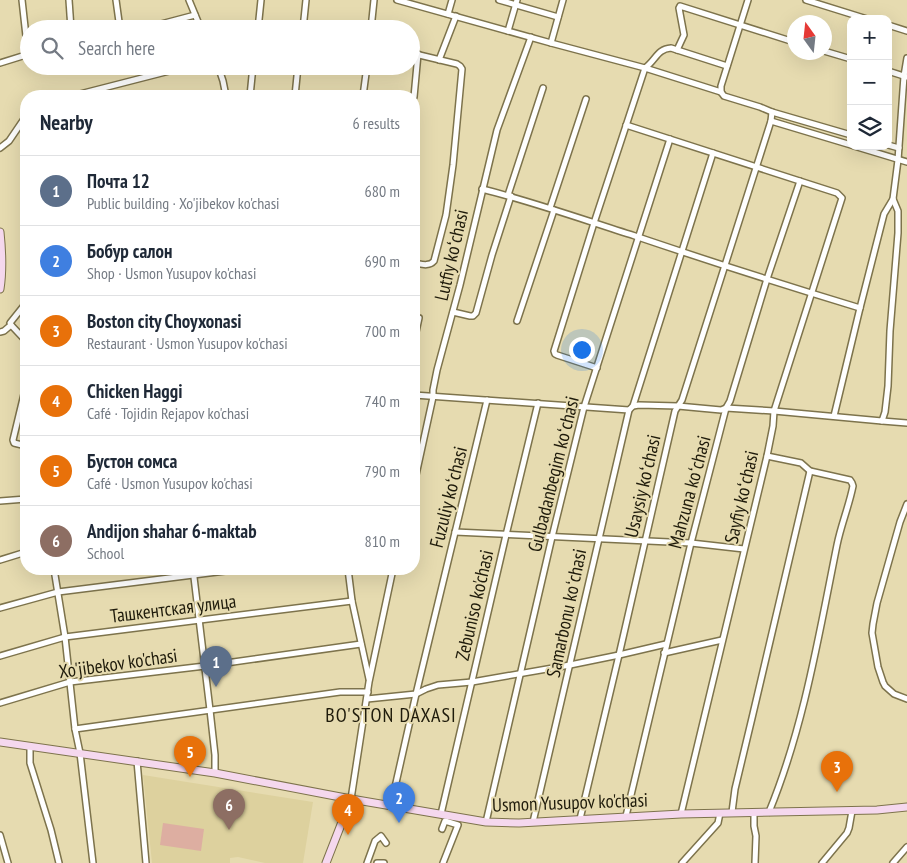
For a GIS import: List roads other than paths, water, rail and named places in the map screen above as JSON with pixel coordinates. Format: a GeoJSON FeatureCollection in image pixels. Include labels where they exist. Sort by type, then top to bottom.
{"type":"FeatureCollection","features":[{"type":"Feature","properties":{"kind":"main road"},"geometry":{"type":"LineString","coordinates":[[0,232],[2,278],[0,289]]}},
{"type":"Feature","properties":{"kind":"main road","name":"Usmon Yusupov ko'chasi"},"geometry":{"type":"LineString","coordinates":[[0,742],[215,773],[486,822],[518,823],[626,816],[732,812],[852,811],[907,807]]}},
{"type":"Feature","properties":{"kind":"main road"},"geometry":{"type":"LineString","coordinates":[[326,863],[352,799]]}},
{"type":"Feature","properties":{"kind":"street"},"geometry":{"type":"LineString","coordinates":[[22,0],[24,20]]}},
{"type":"Feature","properties":{"kind":"street"},"geometry":{"type":"LineString","coordinates":[[69,0],[70,20]]}},
{"type":"Feature","properties":{"kind":"street"},"geometry":{"type":"LineString","coordinates":[[116,0],[119,20]]}},
{"type":"Feature","properties":{"kind":"street"},"geometry":{"type":"LineString","coordinates":[[189,0],[197,20]]}},
{"type":"Feature","properties":{"kind":"street"},"geometry":{"type":"LineString","coordinates":[[259,20],[261,0]]}},
{"type":"Feature","properties":{"kind":"street"},"geometry":{"type":"LineString","coordinates":[[304,20],[306,0]]}},
{"type":"Feature","properties":{"kind":"street"},"geometry":{"type":"LineString","coordinates":[[372,20],[374,0]]}},
{"type":"Feature","properties":{"kind":"street"},"geometry":{"type":"LineString","coordinates":[[397,0],[645,68],[721,92],[724,96],[760,106],[772,112],[847,134]]}},
{"type":"Feature","properties":{"kind":"street"},"geometry":{"type":"LineString","coordinates":[[448,14],[452,0]]}},
{"type":"Feature","properties":{"kind":"street"},"geometry":{"type":"LineString","coordinates":[[499,0],[516,3],[558,17]]}},
{"type":"Feature","properties":{"kind":"street"},"geometry":{"type":"LineString","coordinates":[[551,43],[562,0]]}},
{"type":"Feature","properties":{"kind":"street"},"geometry":{"type":"LineString","coordinates":[[721,92],[721,86],[748,0]]}},
{"type":"Feature","properties":{"kind":"street"},"geometry":{"type":"LineString","coordinates":[[806,0],[854,15]]}},
{"type":"Feature","properties":{"kind":"street"},"geometry":{"type":"LineString","coordinates":[[508,31],[516,3]]}},
{"type":"Feature","properties":{"kind":"street"},"geometry":{"type":"LineString","coordinates":[[677,50],[684,35],[680,6],[787,40]]}},
{"type":"Feature","properties":{"kind":"street"},"geometry":{"type":"LineString","coordinates":[[176,20],[195,15]]}},
{"type":"Feature","properties":{"kind":"street"},"geometry":{"type":"LineString","coordinates":[[439,60],[456,16]]}},
{"type":"Feature","properties":{"kind":"street"},"geometry":{"type":"LineString","coordinates":[[892,27],[907,31]]}},
{"type":"Feature","properties":{"kind":"street","name":"Lutfiy koʻchasi"},"geometry":{"type":"LineString","coordinates":[[420,457],[437,370],[497,130],[531,37]]}},
{"type":"Feature","properties":{"kind":"street"},"geometry":{"type":"LineString","coordinates":[[597,368],[554,353],[645,68],[652,63],[662,50],[671,48],[728,66]]}},
{"type":"Feature","properties":{"kind":"street"},"geometry":{"type":"LineString","coordinates":[[832,53],[847,58]]}},
{"type":"Feature","properties":{"kind":"street"},"geometry":{"type":"LineString","coordinates":[[420,55],[457,64],[462,69],[453,165],[446,215],[434,261],[428,265],[420,264]]}},
{"type":"Feature","properties":{"kind":"street"},"geometry":{"type":"LineString","coordinates":[[0,63],[20,57]]}},
{"type":"Feature","properties":{"kind":"street"},"geometry":{"type":"LineString","coordinates":[[834,416],[884,214],[893,199],[907,58]]}},
{"type":"Feature","properties":{"kind":"street"},"geometry":{"type":"LineString","coordinates":[[892,72],[905,77]]}},
{"type":"Feature","properties":{"kind":"street"},"geometry":{"type":"LineString","coordinates":[[96,90],[155,75]]}},
{"type":"Feature","properties":{"kind":"street"},"geometry":{"type":"LineString","coordinates":[[221,75],[225,90]]}},
{"type":"Feature","properties":{"kind":"street"},"geometry":{"type":"LineString","coordinates":[[251,90],[252,75]]}},
{"type":"Feature","properties":{"kind":"street"},"geometry":{"type":"LineString","coordinates":[[296,90],[297,75]]}},
{"type":"Feature","properties":{"kind":"street"},"geometry":{"type":"LineString","coordinates":[[364,90],[366,75]]}},
{"type":"Feature","properties":{"kind":"street"},"geometry":{"type":"LineString","coordinates":[[415,90],[416,75]]}},
{"type":"Feature","properties":{"kind":"street"},"geometry":{"type":"LineString","coordinates":[[453,312],[470,316],[476,313],[543,88]]}},
{"type":"Feature","properties":{"kind":"street"},"geometry":{"type":"LineString","coordinates":[[517,321],[586,99]]}},
{"type":"Feature","properties":{"kind":"street","name":"Usaysiy koʻchasi"},"geometry":{"type":"LineString","coordinates":[[580,819],[675,411],[682,400],[771,121],[772,112]]}},
{"type":"Feature","properties":{"kind":"street"},"geometry":{"type":"LineString","coordinates":[[771,121],[847,144]]}},
{"type":"Feature","properties":{"kind":"street"},"geometry":{"type":"LineString","coordinates":[[0,148],[9,141],[20,125]]}},
{"type":"Feature","properties":{"kind":"street"},"geometry":{"type":"LineString","coordinates":[[626,125],[800,181]]}},
{"type":"Feature","properties":{"kind":"street"},"geometry":{"type":"LineString","coordinates":[[900,126],[907,128]]}},
{"type":"Feature","properties":{"kind":"street","name":"Gulbadanbegim koʻchasi"},"geometry":{"type":"LineString","coordinates":[[486,822],[584,407],[670,139]]}},
{"type":"Feature","properties":{"kind":"street"},"geometry":{"type":"LineString","coordinates":[[892,147],[899,148]]}},
{"type":"Feature","properties":{"kind":"street"},"geometry":{"type":"LineString","coordinates":[[865,150],[907,162]]}},
{"type":"Feature","properties":{"kind":"street","name":"Samarbonu koʻchasi"},"geometry":{"type":"LineString","coordinates":[[533,822],[598,539],[631,408],[713,153]]}},
{"type":"Feature","properties":{"kind":"street","name":"Sayfiy koʻchasi"},"geometry":{"type":"LineString","coordinates":[[681,814],[773,426],[774,411],[842,199],[837,193],[800,181]]}},
{"type":"Feature","properties":{"kind":"street","name":"Mahzuna koʻchasi"},"geometry":{"type":"LineString","coordinates":[[626,816],[666,644],[726,408],[800,181]]}},
{"type":"Feature","properties":{"kind":"street"},"geometry":{"type":"LineString","coordinates":[[482,189],[552,209],[811,294],[860,308]]}},
{"type":"Feature","properties":{"kind":"street"},"geometry":{"type":"LineString","coordinates":[[882,421],[888,386],[890,331],[898,233],[898,211],[893,199]]}},
{"type":"Feature","properties":{"kind":"street"},"geometry":{"type":"LineString","coordinates":[[0,332],[11,325],[11,320],[20,310]]}},
{"type":"Feature","properties":{"kind":"street"},"geometry":{"type":"LineString","coordinates":[[11,325],[20,334]]}},
{"type":"Feature","properties":{"kind":"street"},"geometry":{"type":"LineString","coordinates":[[420,396],[584,407],[631,408],[639,405],[721,410],[726,408],[907,422]]}},
{"type":"Feature","properties":{"kind":"street","name":"Fuzuliy koʻchasi"},"geometry":{"type":"LineString","coordinates":[[392,805],[416,694],[487,400]]}},
{"type":"Feature","properties":{"kind":"street","name":"Zebuniso ko'chasi"},"geometry":{"type":"LineString","coordinates":[[441,814],[538,403]]}},
{"type":"Feature","properties":{"kind":"street"},"geometry":{"type":"LineString","coordinates":[[20,411],[13,440],[14,443],[20,444]]}},
{"type":"Feature","properties":{"kind":"street"},"geometry":{"type":"LineString","coordinates":[[766,456],[802,463],[810,471],[847,479],[853,486],[838,542],[806,691],[777,793],[769,812]]}},
{"type":"Feature","properties":{"kind":"street"},"geometry":{"type":"LineString","coordinates":[[732,812],[735,789],[810,471]]}},
{"type":"Feature","properties":{"kind":"street"},"geometry":{"type":"LineString","coordinates":[[0,501],[20,499]]}},
{"type":"Feature","properties":{"kind":"street"},"geometry":{"type":"LineString","coordinates":[[907,504],[876,603],[872,633],[876,659],[885,686],[894,694],[907,698]]}},
{"type":"Feature","properties":{"kind":"street"},"geometry":{"type":"LineString","coordinates":[[455,532],[691,543],[744,549]]}},
{"type":"Feature","properties":{"kind":"street"},"geometry":{"type":"LineString","coordinates":[[0,560],[20,554]]}},
{"type":"Feature","properties":{"kind":"street"},"geometry":{"type":"LineString","coordinates":[[55,575],[65,637],[93,863]]}},
{"type":"Feature","properties":{"kind":"street"},"geometry":{"type":"LineString","coordinates":[[0,608],[58,592],[173,575]]}},
{"type":"Feature","properties":{"kind":"street"},"geometry":{"type":"LineString","coordinates":[[193,575],[210,710],[215,773]]}},
{"type":"Feature","properties":{"kind":"street"},"geometry":{"type":"LineString","coordinates":[[349,575],[369,682]]}},
{"type":"Feature","properties":{"kind":"street"},"geometry":{"type":"LineString","coordinates":[[352,799],[369,682],[392,575]]}},
{"type":"Feature","properties":{"kind":"street","name":"Ташкентская улица"},"geometry":{"type":"LineString","coordinates":[[0,656],[65,637],[352,600]]}},
{"type":"Feature","properties":{"kind":"street"},"geometry":{"type":"LineString","coordinates":[[664,653],[722,640]]}},
{"type":"Feature","properties":{"kind":"street","name":"Xo'jibekov ko'chasi"},"geometry":{"type":"LineString","coordinates":[[0,703],[70,682],[205,666],[361,644]]}},
{"type":"Feature","properties":{"kind":"street"},"geometry":{"type":"LineString","coordinates":[[367,699],[416,694],[438,685],[472,682],[619,655],[666,644]]}},
{"type":"Feature","properties":{"kind":"street"},"geometry":{"type":"LineString","coordinates":[[75,729],[340,692],[368,692]]}},
{"type":"Feature","properties":{"kind":"street"},"geometry":{"type":"LineString","coordinates":[[30,746],[30,763],[51,830],[59,863]]}},
{"type":"Feature","properties":{"kind":"street"},"geometry":{"type":"LineString","coordinates":[[137,761],[146,863]]}},
{"type":"Feature","properties":{"kind":"street"},"geometry":{"type":"LineString","coordinates":[[822,863],[847,833],[852,811]]}},
{"type":"Feature","properties":{"kind":"street"},"geometry":{"type":"LineString","coordinates":[[754,812],[756,836],[755,863]]}},
{"type":"Feature","properties":{"kind":"street"},"geometry":{"type":"LineString","coordinates":[[682,863],[718,823],[720,813]]}},
{"type":"Feature","properties":{"kind":"street"},"geometry":{"type":"LineString","coordinates":[[442,829],[445,821],[458,825],[442,863]]}},
{"type":"Feature","properties":{"kind":"street"},"geometry":{"type":"LineString","coordinates":[[0,836],[8,863]]}},
{"type":"Feature","properties":{"kind":"street"},"geometry":{"type":"LineString","coordinates":[[367,863],[375,841],[381,836],[386,843]]}},
{"type":"Feature","properties":{"kind":"street"},"geometry":{"type":"LineString","coordinates":[[893,863],[907,847]]}},
{"type":"Feature","properties":{"kind":"street"},"geometry":{"type":"LineString","coordinates":[[377,863],[384,863]]}},
{"type":"Feature","properties":{"kind":"place","name":"Почта 12"},"geometry":{"type":"Point","coordinates":[216,687]}},
{"type":"Feature","properties":{"kind":"place","name":"Бустон сомса"},"geometry":{"type":"Point","coordinates":[190,777]}},
{"type":"Feature","properties":{"kind":"place","name":"Boston city Choyxonasi"},"geometry":{"type":"Point","coordinates":[837,792]}},
{"type":"Feature","properties":{"kind":"place","name":"Бобур салон"},"geometry":{"type":"Point","coordinates":[399,823]}},
{"type":"Feature","properties":{"kind":"place","name":"Andijon shahar 6-maktab"},"geometry":{"type":"Point","coordinates":[229,830]}},
{"type":"Feature","properties":{"kind":"place","name":"Chicken Haggi"},"geometry":{"type":"Point","coordinates":[348,835]}},
{"type":"Feature","properties":{"kind":"district","name":"BO'STON DAXASI"},"geometry":{"type":"Point","coordinates":[391,715]}}]}
